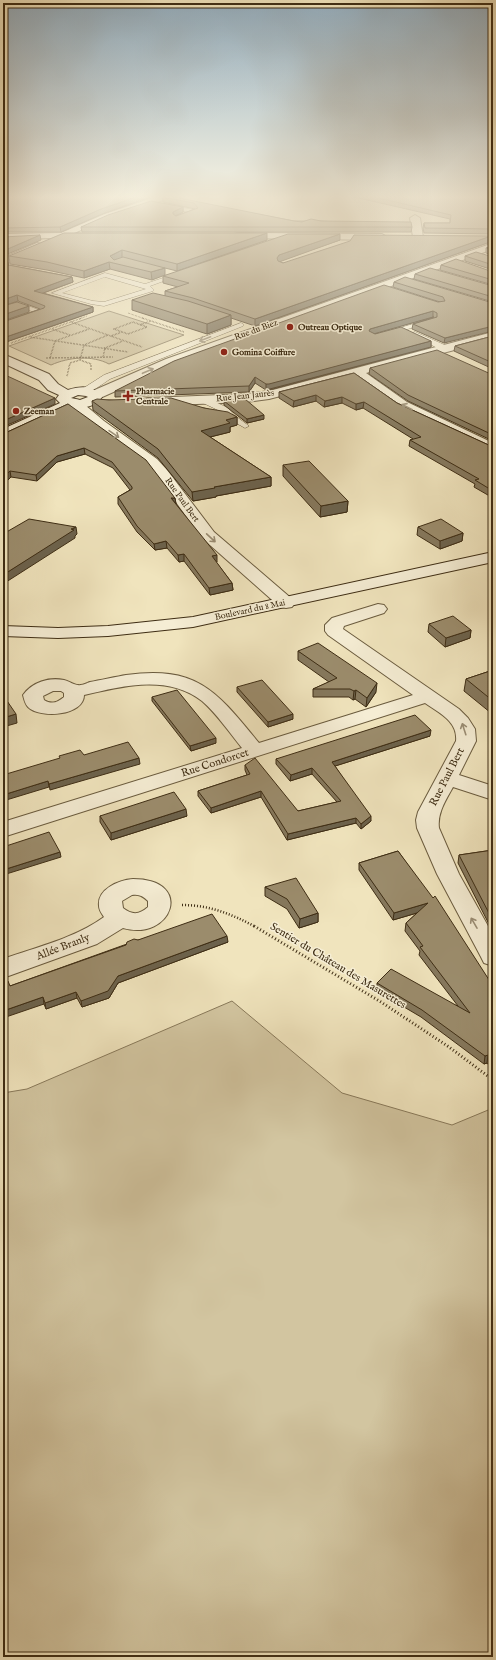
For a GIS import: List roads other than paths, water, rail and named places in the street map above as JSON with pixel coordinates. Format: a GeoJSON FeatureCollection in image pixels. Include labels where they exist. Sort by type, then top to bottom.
{"type":"FeatureCollection","features":[{"type":"Feature","properties":{"kind":"street","name":"Rue du Biez"},"geometry":{"type":"LineString","coordinates":[[89,396],[170,362],[413,273]]}},
{"type":"Feature","properties":{"kind":"street","name":"Rue Jean Jaurès"},"geometry":{"type":"LineString","coordinates":[[134,402],[204,400],[269,395],[493,336]]}},
{"type":"Feature","properties":{"kind":"street"},"geometry":{"type":"LineString","coordinates":[[441,349],[455,358]]}},
{"type":"Feature","properties":{"kind":"street","name":"Rue Paul Bert"},"geometry":{"type":"LineString","coordinates":[[3,358],[44,377],[53,387],[99,424],[148,458],[162,473],[208,535],[286,603]]}},
{"type":"Feature","properties":{"kind":"street"},"geometry":{"type":"LineString","coordinates":[[357,373],[402,405],[492,448]]}},
{"type":"Feature","properties":{"kind":"street"},"geometry":{"type":"LineString","coordinates":[[3,435],[70,400],[89,396],[107,403]]}},
{"type":"Feature","properties":{"kind":"street","name":"Boulevard du 8 Mai"},"geometry":{"type":"LineString","coordinates":[[3,631],[91,632],[193,622],[493,557]]}},
{"type":"Feature","properties":{"kind":"street","name":"Rue Paul Bert"},"geometry":{"type":"LineString","coordinates":[[378,609],[338,622],[334,625],[334,631],[428,696],[462,722],[466,731],[466,741],[429,812],[427,820],[428,828],[451,880],[493,957]]}},
{"type":"Feature","properties":{"kind":"street"},"geometry":{"type":"LineString","coordinates":[[74,692],[140,678],[161,679],[192,687],[207,696],[254,750]]}},
{"type":"Feature","properties":{"kind":"street","name":"Rue Condorcet"},"geometry":{"type":"LineString","coordinates":[[3,830],[428,696]]}},
{"type":"Feature","properties":{"kind":"street"},"geometry":{"type":"LineString","coordinates":[[447,778],[493,793]]}},
{"type":"Feature","properties":{"kind":"street"},"geometry":{"type":"LineString","coordinates":[[136,886],[148,889],[155,892],[159,898],[160,906],[155,914],[147,920],[136,922],[119,919],[111,912],[109,904],[114,895],[124,889],[136,886]]}},
{"type":"Feature","properties":{"kind":"street","name":"Allée Branly"},"geometry":{"type":"LineString","coordinates":[[3,969],[88,938],[102,931],[119,919]]}},
{"type":"Feature","properties":{"kind":"lane"},"geometry":{"type":"LineString","coordinates":[[145,286],[177,274]]}},
{"type":"Feature","properties":{"kind":"lane"},"geometry":{"type":"LineString","coordinates":[[105,275],[145,286],[151,290],[104,304],[93,303],[55,293],[105,275]]}},
{"type":"Feature","properties":{"kind":"lane"},"geometry":{"type":"LineString","coordinates":[[400,278],[415,283]]}},
{"type":"Feature","properties":{"kind":"lane"},"geometry":{"type":"LineString","coordinates":[[70,279],[85,282]]}},
{"type":"Feature","properties":{"kind":"lane"},"geometry":{"type":"LineString","coordinates":[[59,282],[73,286]]}},
{"type":"Feature","properties":{"kind":"lane"},"geometry":{"type":"LineString","coordinates":[[379,286],[394,291]]}},
{"type":"Feature","properties":{"kind":"lane"},"geometry":{"type":"LineString","coordinates":[[138,295],[149,298]]}},
{"type":"Feature","properties":{"kind":"lane"},"geometry":{"type":"LineString","coordinates":[[3,309],[18,304],[41,312],[3,324]]}},
{"type":"Feature","properties":{"kind":"lane"},"geometry":{"type":"LineString","coordinates":[[228,320],[257,330]]}},
{"type":"Feature","properties":{"kind":"lane"},"geometry":{"type":"LineString","coordinates":[[381,334],[433,320]]}},
{"type":"Feature","properties":{"kind":"lane"},"geometry":{"type":"LineString","coordinates":[[89,396],[93,388],[107,377],[241,325]]}},
{"type":"Feature","properties":{"kind":"lane"},"geometry":{"type":"LineString","coordinates":[[403,328],[441,349]]}},
{"type":"Feature","properties":{"kind":"lane"},"geometry":{"type":"LineString","coordinates":[[204,400],[225,410],[231,417],[245,426]]}},
{"type":"Feature","properties":{"kind":"lane"},"geometry":{"type":"LineString","coordinates":[[168,401],[191,408]]}},
{"type":"Feature","properties":{"kind":"lane"},"geometry":{"type":"LineString","coordinates":[[211,414],[231,417]]}},
{"type":"Feature","properties":{"kind":"place","name":"Outreau Optique"},"geometry":{"type":"Point","coordinates":[290,327]}},
{"type":"Feature","properties":{"kind":"place","name":"Gomina Coiffure"},"geometry":{"type":"Point","coordinates":[224,352]}},
{"type":"Feature","properties":{"kind":"place","name":"Pharmacie Centrale"},"geometry":{"type":"Point","coordinates":[128,396]}},
{"type":"Feature","properties":{"kind":"place","name":"Zeeman"},"geometry":{"type":"Point","coordinates":[16,411]}}]}
